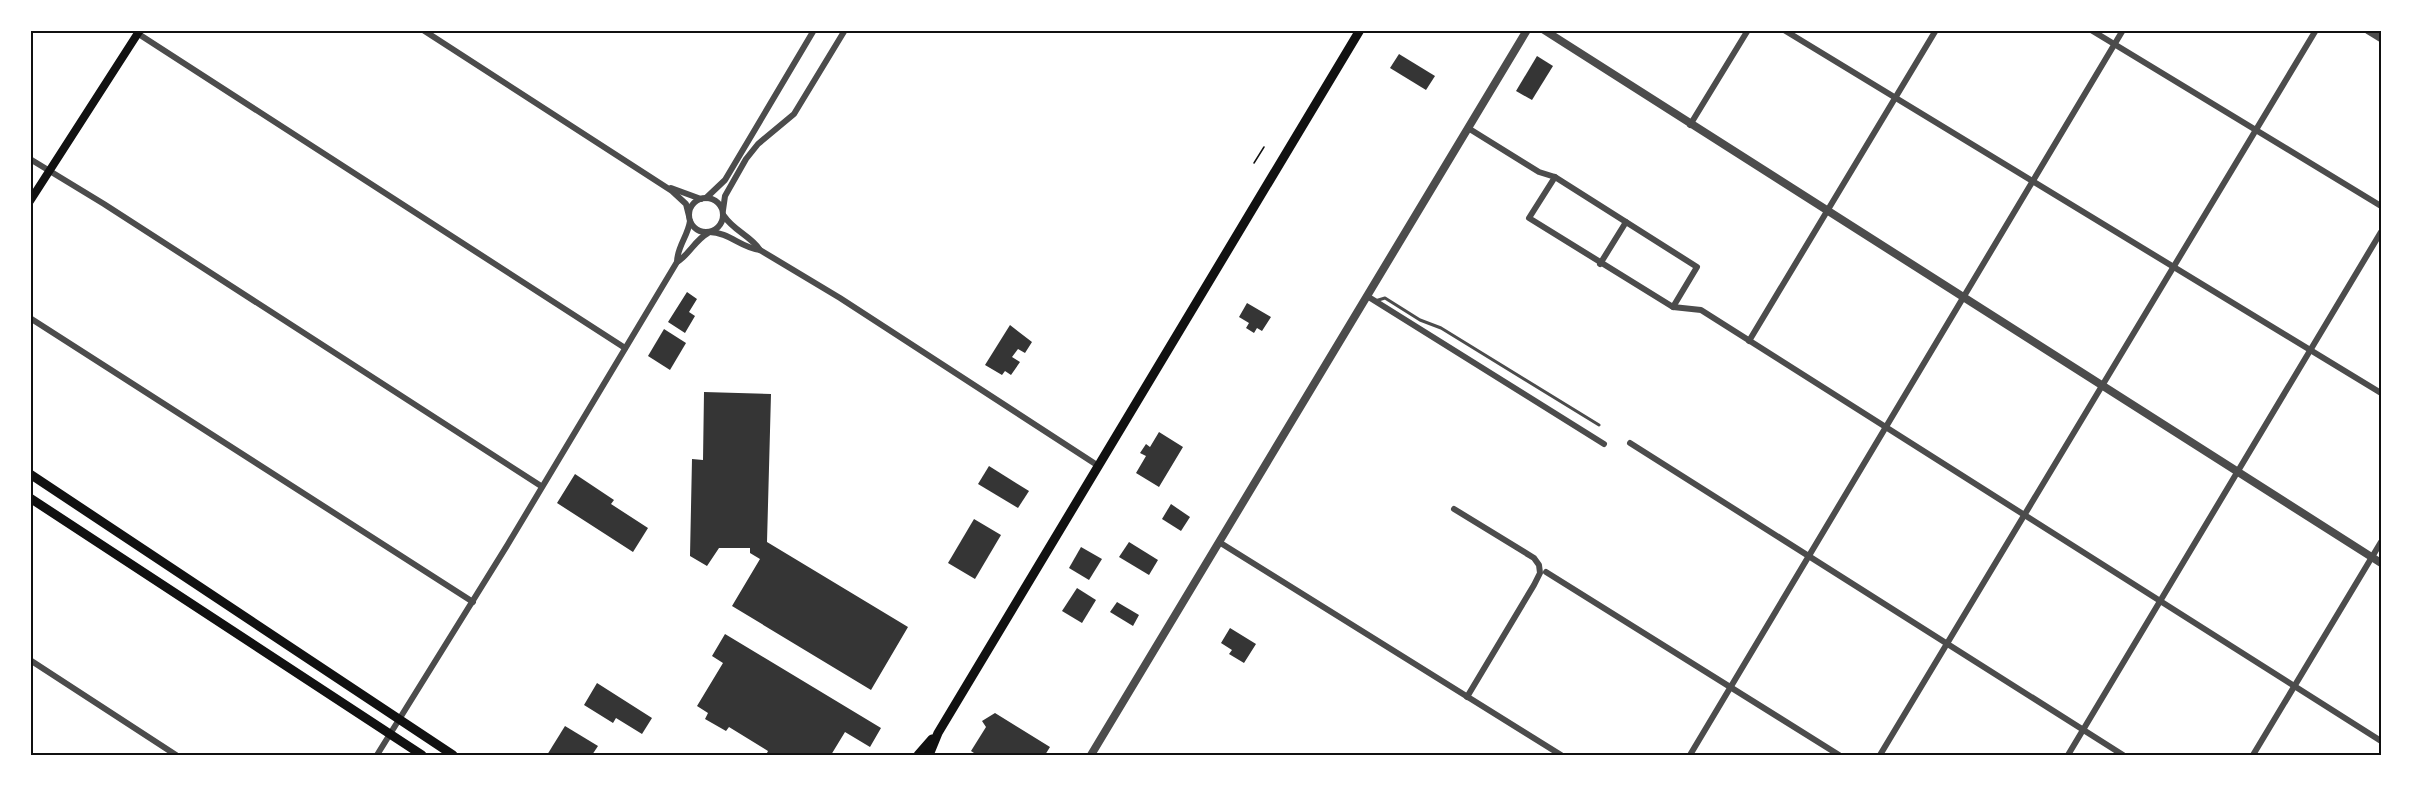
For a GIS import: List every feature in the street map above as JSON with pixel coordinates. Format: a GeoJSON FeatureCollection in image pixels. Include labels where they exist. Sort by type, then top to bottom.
{"type":"FeatureCollection","features":[{"type":"Feature","properties":{"kind":"main road"},"geometry":{"type":"LineString","coordinates":[[928,755],[938,733],[1097,465],[1360,30]]}},
{"type":"Feature","properties":{"kind":"main road"},"geometry":{"type":"LineString","coordinates":[[30,201],[138,32]]}},
{"type":"Feature","properties":{"kind":"main road"},"geometry":{"type":"LineString","coordinates":[[30,474],[453,755]]}},
{"type":"Feature","properties":{"kind":"main road"},"geometry":{"type":"LineString","coordinates":[[30,498],[422,755]]}},
{"type":"Feature","properties":{"kind":"main road"},"geometry":{"type":"LineString","coordinates":[[918,755],[938,733]]}},
{"type":"Feature","properties":{"kind":"street"},"geometry":{"type":"LineString","coordinates":[[423,30],[662,184],[686,204],[689,219],[698,230],[724,233],[750,249],[760,250]]}},
{"type":"Feature","properties":{"kind":"street"},"geometry":{"type":"LineString","coordinates":[[677,262],[677,254],[688,235],[692,206],[725,180],[814,30]]}},
{"type":"Feature","properties":{"kind":"street"},"geometry":{"type":"LineString","coordinates":[[377,755],[677,262],[683,258],[696,240],[719,227],[725,196],[746,159],[758,144],[794,114],[844,30]]}},
{"type":"Feature","properties":{"kind":"street"},"geometry":{"type":"LineString","coordinates":[[1091,755],[1527,30]]}},
{"type":"Feature","properties":{"kind":"street"},"geometry":{"type":"LineString","coordinates":[[1545,30],[1690,125],[2103,384],[2381,563]]}},
{"type":"Feature","properties":{"kind":"street"},"geometry":{"type":"LineString","coordinates":[[1690,125],[1748,30]]}},
{"type":"Feature","properties":{"kind":"street"},"geometry":{"type":"LineString","coordinates":[[1784,30],[2381,393]]}},
{"type":"Feature","properties":{"kind":"street"},"geometry":{"type":"LineString","coordinates":[[1749,341],[1936,30]]}},
{"type":"Feature","properties":{"kind":"street"},"geometry":{"type":"LineString","coordinates":[[2091,30],[2381,206]]}},
{"type":"Feature","properties":{"kind":"street"},"geometry":{"type":"LineString","coordinates":[[1690,755],[2123,30]]}},
{"type":"Feature","properties":{"kind":"street"},"geometry":{"type":"LineString","coordinates":[[1880,755],[2316,30]]}},
{"type":"Feature","properties":{"kind":"street"},"geometry":{"type":"LineString","coordinates":[[2368,30],[2381,38]]}},
{"type":"Feature","properties":{"kind":"street"},"geometry":{"type":"LineString","coordinates":[[138,32],[625,348]]}},
{"type":"Feature","properties":{"kind":"street"},"geometry":{"type":"LineString","coordinates":[[1468,128],[1539,172],[1555,177],[1697,267],[1673,308]]}},
{"type":"Feature","properties":{"kind":"street"},"geometry":{"type":"LineString","coordinates":[[30,159],[542,486]]}},
{"type":"Feature","properties":{"kind":"street"},"geometry":{"type":"LineString","coordinates":[[1555,177],[1530,218],[1673,308],[1701,310],[2381,741]]}},
{"type":"Feature","properties":{"kind":"street"},"geometry":{"type":"LineString","coordinates":[[662,184],[716,201],[736,231],[755,243],[760,250],[840,298],[1097,465]]}},
{"type":"Feature","properties":{"kind":"street"},"geometry":{"type":"LineString","coordinates":[[1600,264],[1626,222]]}},
{"type":"Feature","properties":{"kind":"street"},"geometry":{"type":"LineString","coordinates":[[2068,755],[2381,232]]}},
{"type":"Feature","properties":{"kind":"street"},"geometry":{"type":"LineString","coordinates":[[1367,296],[1604,444]]}},
{"type":"Feature","properties":{"kind":"street"},"geometry":{"type":"LineString","coordinates":[[30,318],[472,602]]}},
{"type":"Feature","properties":{"kind":"street"},"geometry":{"type":"LineString","coordinates":[[1630,443],[2123,755]]}},
{"type":"Feature","properties":{"kind":"street"},"geometry":{"type":"LineString","coordinates":[[1455,509],[1534,558],[1539,565],[1540,573],[1467,697]]}},
{"type":"Feature","properties":{"kind":"street"},"geometry":{"type":"LineString","coordinates":[[1219,542],[1561,755]]}},
{"type":"Feature","properties":{"kind":"street"},"geometry":{"type":"LineString","coordinates":[[2253,755],[2381,542]]}},
{"type":"Feature","properties":{"kind":"street"},"geometry":{"type":"LineString","coordinates":[[1546,572],[1839,755]]}},
{"type":"Feature","properties":{"kind":"street"},"geometry":{"type":"LineString","coordinates":[[30,660],[176,755]]}},
{"type":"Feature","properties":{"kind":"lane"},"geometry":{"type":"LineString","coordinates":[[1375,301],[1385,298],[1420,320],[1441,328],[1599,425]]}},
{"type":"Feature","properties":{"kind":"path"},"geometry":{"type":"LineString","coordinates":[[1254,164],[1264,147]]}},
{"type":"Feature","properties":{"kind":"building"},"geometry":{"type":"Polygon","coordinates":[[[1399,54],[1435,76],[1426,90],[1390,68],[1399,54]]]}},
{"type":"Feature","properties":{"kind":"building"},"geometry":{"type":"Polygon","coordinates":[[[1537,56],[1553,66],[1532,100],[1516,91],[1537,56]]]}},
{"type":"Feature","properties":{"kind":"building"},"geometry":{"type":"Polygon","coordinates":[[[687,292],[697,299],[689,312],[695,316],[685,333],[668,322],[687,292]]]}},
{"type":"Feature","properties":{"kind":"building"},"geometry":{"type":"Polygon","coordinates":[[[1247,303],[1271,317],[1262,331],[1257,328],[1254,333],[1246,328],[1249,323],[1239,317],[1247,303]]]}},
{"type":"Feature","properties":{"kind":"building"},"geometry":{"type":"Polygon","coordinates":[[[1010,325],[1032,342],[1025,353],[1018,349],[1012,357],[1020,362],[1011,375],[1005,371],[1002,375],[985,365],[1010,325]]]}},
{"type":"Feature","properties":{"kind":"building"},"geometry":{"type":"Polygon","coordinates":[[[664,329],[686,343],[670,370],[648,356],[664,329]]]}},
{"type":"Feature","properties":{"kind":"building"},"geometry":{"type":"Polygon","coordinates":[[[704,392],[771,394],[767,542],[908,627],[871,690],[732,606],[760,559],[750,553],[750,548],[719,548],[707,566],[690,556],[692,459],[703,460],[704,392]]]}},
{"type":"Feature","properties":{"kind":"building"},"geometry":{"type":"Polygon","coordinates":[[[1159,432],[1183,447],[1159,487],[1136,473],[1146,456],[1140,453],[1146,444],[1150,447],[1159,432]]]}},
{"type":"Feature","properties":{"kind":"building"},"geometry":{"type":"Polygon","coordinates":[[[989,466],[1029,491],[1018,508],[978,484],[989,466]]]}},
{"type":"Feature","properties":{"kind":"building"},"geometry":{"type":"Polygon","coordinates":[[[575,474],[614,500],[611,504],[648,528],[633,552],[557,503],[575,474]]]}},
{"type":"Feature","properties":{"kind":"building"},"geometry":{"type":"Polygon","coordinates":[[[1171,504],[1190,517],[1181,531],[1162,519],[1171,504]]]}},
{"type":"Feature","properties":{"kind":"building"},"geometry":{"type":"Polygon","coordinates":[[[974,519],[1001,535],[975,579],[948,563],[974,519]]]}},
{"type":"Feature","properties":{"kind":"building"},"geometry":{"type":"Polygon","coordinates":[[[1129,542],[1158,560],[1149,575],[1119,557],[1129,542]]]}},
{"type":"Feature","properties":{"kind":"building"},"geometry":{"type":"Polygon","coordinates":[[[1081,547],[1102,559],[1089,580],[1069,568],[1081,547]]]}},
{"type":"Feature","properties":{"kind":"building"},"geometry":{"type":"Polygon","coordinates":[[[1077,588],[1096,600],[1082,623],[1062,611],[1077,588]]]}},
{"type":"Feature","properties":{"kind":"building"},"geometry":{"type":"Polygon","coordinates":[[[1117,602],[1139,615],[1133,626],[1110,612],[1117,602]]]}},
{"type":"Feature","properties":{"kind":"building"},"geometry":{"type":"Polygon","coordinates":[[[1230,628],[1256,644],[1244,663],[1229,654],[1232,650],[1221,643],[1230,628]]]}},
{"type":"Feature","properties":{"kind":"building"},"geometry":{"type":"Polygon","coordinates":[[[725,634],[881,728],[870,747],[845,732],[831,755],[766,755],[768,751],[729,727],[726,731],[705,719],[708,713],[697,706],[723,663],[712,656],[725,634]]]}},
{"type":"Feature","properties":{"kind":"building"},"geometry":{"type":"Polygon","coordinates":[[[597,683],[652,718],[642,734],[616,718],[613,723],[584,705],[597,683]]]}},
{"type":"Feature","properties":{"kind":"building"},"geometry":{"type":"Polygon","coordinates":[[[995,713],[1050,747],[1045,755],[977,755],[971,751],[986,727],[982,721],[995,713]]]}},
{"type":"Feature","properties":{"kind":"building"},"geometry":{"type":"Polygon","coordinates":[[[565,726],[598,746],[592,755],[547,755],[565,726]]]}}]}
